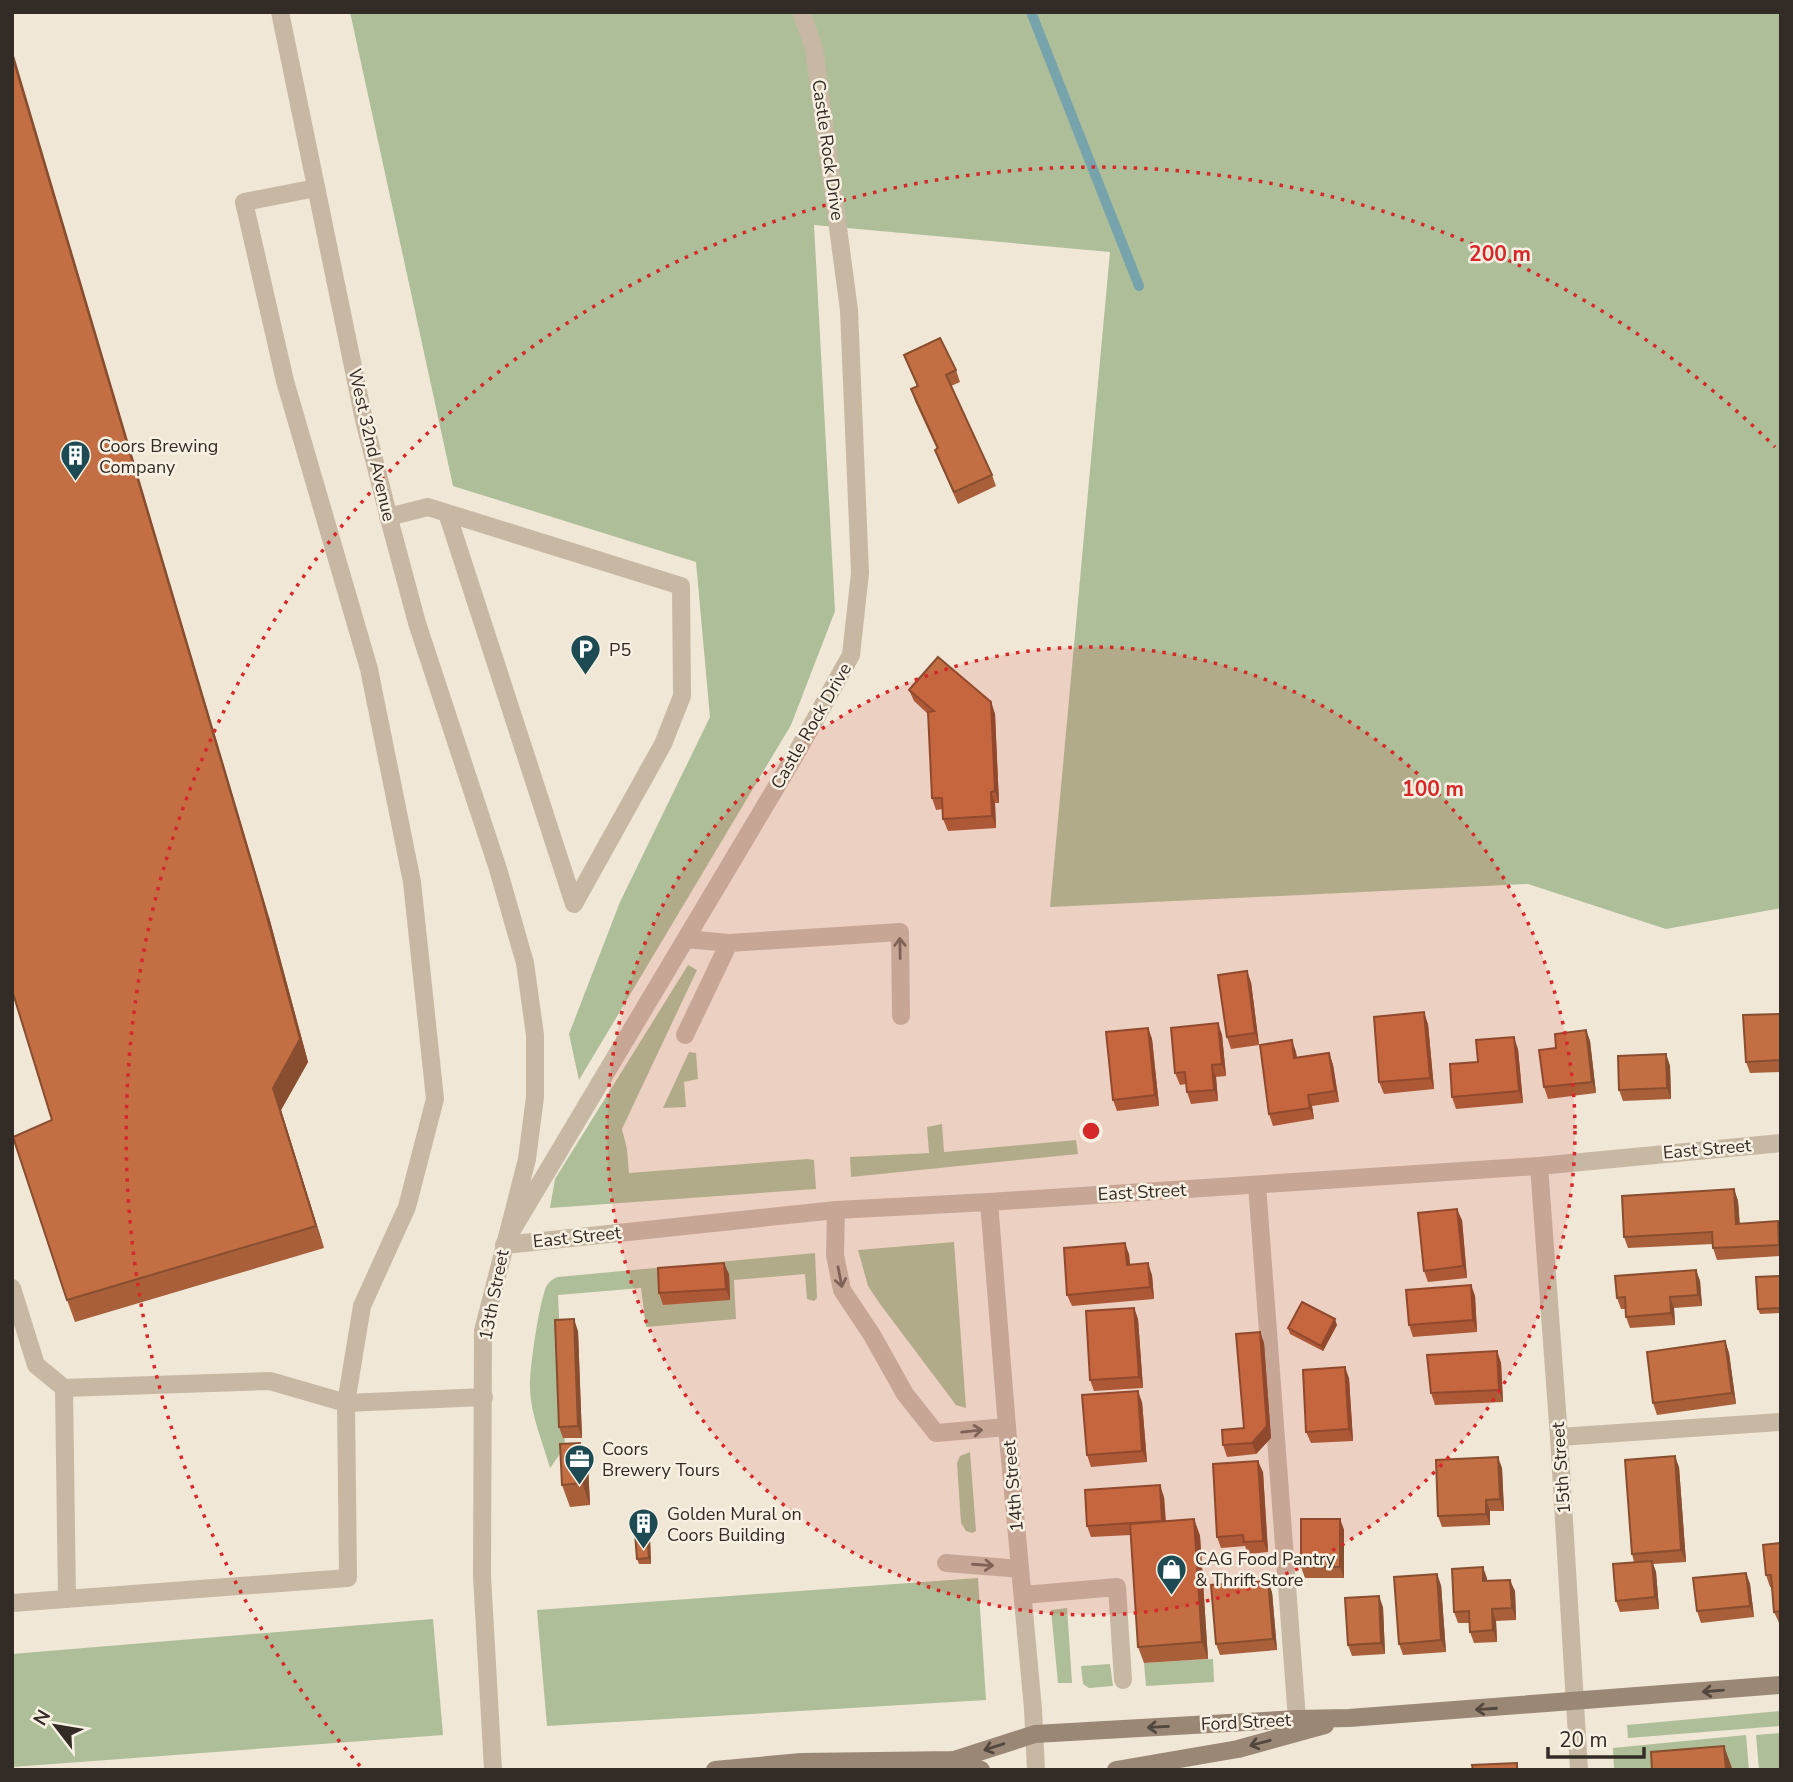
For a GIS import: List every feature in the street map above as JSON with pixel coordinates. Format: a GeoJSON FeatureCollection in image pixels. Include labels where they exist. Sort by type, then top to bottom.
{"type":"FeatureCollection","features":[{"type":"Feature","properties":{"kind":"main road","name":"Ford Street"},"geometry":{"type":"LineString","coordinates":[[715,1770],[954,1760],[1035,1734],[1349,1718],[1574,1703],[1781,1685]]}},
{"type":"Feature","properties":{"kind":"main road"},"geometry":{"type":"LineString","coordinates":[[1116,1770],[1206,1762],[1238,1749],[1349,1718]]}},
{"type":"Feature","properties":{"kind":"main road"},"geometry":{"type":"LineString","coordinates":[[954,1760],[981,1770]]}},
{"type":"Feature","properties":{"kind":"street","name":"West 32nd Avenue"},"geometry":{"type":"LineString","coordinates":[[281,12],[364,420],[388,517],[417,622],[498,870]]}},
{"type":"Feature","properties":{"kind":"street","name":"Castle Rock Drive"},"geometry":{"type":"LineString","coordinates":[[504,1245],[793,759],[851,655],[860,573],[849,310],[814,48],[801,12]]}},
{"type":"Feature","properties":{"kind":"street"},"geometry":{"type":"LineString","coordinates":[[12,1603],[348,1578],[346,1404],[362,1306],[407,1207],[435,1099],[412,882],[369,669],[285,382],[244,202],[316,188]]}},
{"type":"Feature","properties":{"kind":"street"},"geometry":{"type":"LineString","coordinates":[[388,517],[428,507],[681,586],[682,696],[663,744],[574,904],[447,513]]}},
{"type":"Feature","properties":{"kind":"street","name":"13th Street"},"geometry":{"type":"LineString","coordinates":[[493,1770],[482,1563],[483,1331],[527,1158],[535,1097],[535,1035],[525,962],[498,870]]}},
{"type":"Feature","properties":{"kind":"street"},"geometry":{"type":"LineString","coordinates":[[686,939],[729,943],[900,932],[901,1016]]}},
{"type":"Feature","properties":{"kind":"street"},"geometry":{"type":"LineString","coordinates":[[685,1035],[729,943]]}},
{"type":"Feature","properties":{"kind":"street","name":"East Street"},"geometry":{"type":"LineString","coordinates":[[504,1245],[836,1210],[1539,1166],[1781,1143]]}},
{"type":"Feature","properties":{"kind":"street","name":"15th Street"},"geometry":{"type":"LineString","coordinates":[[1539,1166],[1579,1770]]}},
{"type":"Feature","properties":{"kind":"street"},"geometry":{"type":"LineString","coordinates":[[1257,1185],[1297,1719]]}},
{"type":"Feature","properties":{"kind":"street","name":"14th Street"},"geometry":{"type":"LineString","coordinates":[[989,1202],[1036,1770]]}},
{"type":"Feature","properties":{"kind":"street"},"geometry":{"type":"LineString","coordinates":[[836,1210],[835,1255],[842,1290],[872,1335],[905,1394],[936,1433],[1007,1427]]}},
{"type":"Feature","properties":{"kind":"street"},"geometry":{"type":"LineString","coordinates":[[12,1288],[36,1365],[64,1388],[270,1381],[346,1404],[484,1397]]}},
{"type":"Feature","properties":{"kind":"street"},"geometry":{"type":"LineString","coordinates":[[64,1388],[67,1599]]}},
{"type":"Feature","properties":{"kind":"street"},"geometry":{"type":"LineString","coordinates":[[1559,1437],[1781,1422]]}},
{"type":"Feature","properties":{"kind":"street"},"geometry":{"type":"LineString","coordinates":[[946,1563],[1020,1569]]}},
{"type":"Feature","properties":{"kind":"street"},"geometry":{"type":"LineString","coordinates":[[1023,1595],[1117,1587],[1124,1680]]}},
{"type":"Feature","properties":{"kind":"green space"},"geometry":{"type":"Polygon","coordinates":[[[350,12],[1781,12],[1781,908],[1666,929],[1528,884],[1050,907],[1110,252],[814,225],[835,611],[791,725],[579,1080],[569,1034],[620,902],[710,717],[696,562],[453,486],[350,12]]]}},
{"type":"Feature","properties":{"kind":"green space"},"geometry":{"type":"Polygon","coordinates":[[[688,965],[697,970],[622,1129],[629,1173],[808,1159],[814,1160],[816,1189],[550,1208],[555,1179],[688,965]]]}},
{"type":"Feature","properties":{"kind":"green space"},"geometry":{"type":"Polygon","coordinates":[[[689,1052],[696,1053],[698,1079],[684,1082],[686,1107],[663,1108],[689,1052]]]}},
{"type":"Feature","properties":{"kind":"green space"},"geometry":{"type":"Polygon","coordinates":[[[942,1124],[944,1152],[1076,1140],[1078,1154],[851,1177],[850,1157],[929,1153],[927,1127],[942,1124]]]}},
{"type":"Feature","properties":{"kind":"green space"},"geometry":{"type":"Polygon","coordinates":[[[954,1242],[966,1408],[956,1405],[880,1304],[868,1286],[858,1250],[954,1242]]]}},
{"type":"Feature","properties":{"kind":"green space"},"geometry":{"type":"Polygon","coordinates":[[[815,1253],[817,1298],[814,1301],[807,1299],[805,1274],[734,1280],[736,1319],[646,1327],[641,1288],[558,1295],[565,1447],[550,1468],[535,1419],[530,1389],[543,1295],[551,1281],[558,1277],[815,1253]]]}},
{"type":"Feature","properties":{"kind":"green space"},"geometry":{"type":"Polygon","coordinates":[[[970,1452],[976,1531],[972,1533],[966,1531],[961,1523],[957,1463],[960,1456],[970,1452]]]}},
{"type":"Feature","properties":{"kind":"green space"},"geometry":{"type":"Polygon","coordinates":[[[978,1578],[986,1700],[547,1726],[537,1610],[978,1578]]]}},
{"type":"Feature","properties":{"kind":"green space"},"geometry":{"type":"Polygon","coordinates":[[[1067,1608],[1072,1683],[1058,1683],[1051,1610],[1067,1608]]]}},
{"type":"Feature","properties":{"kind":"green space"},"geometry":{"type":"Polygon","coordinates":[[[433,1619],[443,1735],[12,1767],[12,1654],[433,1619]]]}},
{"type":"Feature","properties":{"kind":"green space"},"geometry":{"type":"Polygon","coordinates":[[[1213,1659],[1214,1682],[1146,1686],[1144,1663],[1213,1659]]]}},
{"type":"Feature","properties":{"kind":"green space"},"geometry":{"type":"Polygon","coordinates":[[[1110,1664],[1113,1686],[1089,1688],[1083,1684],[1081,1666],[1110,1664]]]}},
{"type":"Feature","properties":{"kind":"green space"},"geometry":{"type":"Polygon","coordinates":[[[1781,1711],[1781,1726],[1628,1738],[1627,1725],[1781,1711]]]}},
{"type":"Feature","properties":{"kind":"green space"},"geometry":{"type":"Polygon","coordinates":[[[1781,1733],[1781,1770],[1759,1770],[1756,1735],[1781,1733]]]}},
{"type":"Feature","properties":{"kind":"green space"},"geometry":{"type":"Polygon","coordinates":[[[1746,1735],[1749,1770],[1614,1770],[1613,1748],[1746,1735]]]}},
{"type":"Feature","properties":{"kind":"building","name":"Coors Brewing Company"},"geometry":{"type":"Polygon","coordinates":[[[12,55],[261,895],[300,1039],[273,1088],[316,1226],[67,1300],[13,1137],[52,1120],[12,990],[12,55]]]}},
{"type":"Feature","properties":{"kind":"building"},"geometry":{"type":"Polygon","coordinates":[[[940,338],[956,370],[946,375],[992,475],[954,492],[935,450],[938,448],[911,389],[918,386],[904,355],[940,338]]]}},
{"type":"Feature","properties":{"kind":"building"},"geometry":{"type":"Polygon","coordinates":[[[938,657],[991,702],[995,791],[991,792],[992,816],[943,819],[942,798],[932,798],[928,712],[934,711],[909,690],[938,657]]]}},
{"type":"Feature","properties":{"kind":"building"},"geometry":{"type":"Polygon","coordinates":[[[1247,971],[1255,1033],[1227,1037],[1218,975],[1247,971]]]}},
{"type":"Feature","properties":{"kind":"building"},"geometry":{"type":"Polygon","coordinates":[[[1424,1012],[1430,1078],[1379,1082],[1374,1017],[1424,1012]]]}},
{"type":"Feature","properties":{"kind":"building"},"geometry":{"type":"Polygon","coordinates":[[[1781,1014],[1781,1060],[1746,1062],[1743,1015],[1781,1014]]]}},
{"type":"Feature","properties":{"kind":"building"},"geometry":{"type":"Polygon","coordinates":[[[1218,1023],[1222,1064],[1212,1065],[1214,1090],[1187,1092],[1185,1072],[1175,1073],[1171,1028],[1218,1023]]]}},
{"type":"Feature","properties":{"kind":"building"},"geometry":{"type":"Polygon","coordinates":[[[1148,1028],[1155,1095],[1113,1100],[1106,1032],[1148,1028]]]}},
{"type":"Feature","properties":{"kind":"building"},"geometry":{"type":"Polygon","coordinates":[[[1586,1030],[1592,1082],[1544,1087],[1539,1050],[1556,1048],[1555,1034],[1586,1030]]]}},
{"type":"Feature","properties":{"kind":"building"},"geometry":{"type":"Polygon","coordinates":[[[1514,1037],[1519,1091],[1452,1097],[1450,1064],[1478,1062],[1476,1040],[1514,1037]]]}},
{"type":"Feature","properties":{"kind":"building"},"geometry":{"type":"Polygon","coordinates":[[[1292,1040],[1294,1058],[1329,1053],[1335,1091],[1308,1095],[1310,1108],[1269,1114],[1260,1045],[1292,1040]]]}},
{"type":"Feature","properties":{"kind":"building"},"geometry":{"type":"Polygon","coordinates":[[[1666,1054],[1667,1088],[1619,1090],[1618,1056],[1666,1054]]]}},
{"type":"Feature","properties":{"kind":"building"},"geometry":{"type":"Polygon","coordinates":[[[1734,1189],[1736,1224],[1778,1221],[1779,1245],[1713,1248],[1712,1232],[1624,1237],[1622,1196],[1734,1189]]]}},
{"type":"Feature","properties":{"kind":"building"},"geometry":{"type":"Polygon","coordinates":[[[1457,1209],[1463,1266],[1424,1271],[1418,1213],[1457,1209]]]}},
{"type":"Feature","properties":{"kind":"building"},"geometry":{"type":"Polygon","coordinates":[[[1125,1243],[1127,1265],[1148,1263],[1150,1287],[1067,1295],[1064,1248],[1125,1243]]]}},
{"type":"Feature","properties":{"kind":"building"},"geometry":{"type":"Polygon","coordinates":[[[724,1263],[726,1289],[659,1293],[658,1268],[724,1263]]]}},
{"type":"Feature","properties":{"kind":"building"},"geometry":{"type":"Polygon","coordinates":[[[1696,1270],[1698,1295],[1670,1297],[1671,1313],[1626,1317],[1625,1297],[1617,1298],[1615,1276],[1696,1270]]]}},
{"type":"Feature","properties":{"kind":"building"},"geometry":{"type":"Polygon","coordinates":[[[1781,1276],[1781,1308],[1758,1309],[1756,1277],[1781,1276]]]}},
{"type":"Feature","properties":{"kind":"building"},"geometry":{"type":"Polygon","coordinates":[[[1471,1285],[1473,1320],[1409,1325],[1406,1290],[1471,1285]]]}},
{"type":"Feature","properties":{"kind":"building"},"geometry":{"type":"Polygon","coordinates":[[[1302,1302],[1335,1319],[1321,1346],[1288,1328],[1302,1302]]]}},
{"type":"Feature","properties":{"kind":"building"},"geometry":{"type":"Polygon","coordinates":[[[1134,1308],[1139,1377],[1090,1380],[1086,1311],[1134,1308]]]}},
{"type":"Feature","properties":{"kind":"building"},"geometry":{"type":"Polygon","coordinates":[[[574,1319],[578,1426],[559,1427],[555,1320],[574,1319]]]}},
{"type":"Feature","properties":{"kind":"building"},"geometry":{"type":"Polygon","coordinates":[[[1260,1332],[1267,1426],[1252,1443],[1223,1445],[1222,1430],[1244,1428],[1236,1334],[1260,1332]]]}},
{"type":"Feature","properties":{"kind":"building"},"geometry":{"type":"Polygon","coordinates":[[[1725,1341],[1732,1393],[1653,1403],[1647,1352],[1725,1341]]]}},
{"type":"Feature","properties":{"kind":"building"},"geometry":{"type":"Polygon","coordinates":[[[1497,1351],[1499,1390],[1431,1393],[1427,1355],[1497,1351]]]}},
{"type":"Feature","properties":{"kind":"building"},"geometry":{"type":"Polygon","coordinates":[[[1345,1367],[1349,1429],[1306,1432],[1303,1370],[1345,1367]]]}},
{"type":"Feature","properties":{"kind":"building"},"geometry":{"type":"Polygon","coordinates":[[[1138,1391],[1142,1451],[1087,1455],[1082,1395],[1138,1391]]]}},
{"type":"Feature","properties":{"kind":"building"},"geometry":{"type":"Polygon","coordinates":[[[580,1443],[582,1483],[562,1485],[560,1444],[580,1443]]]}},
{"type":"Feature","properties":{"kind":"building"},"geometry":{"type":"Polygon","coordinates":[[[1675,1456],[1681,1550],[1632,1554],[1625,1460],[1675,1456]]]}},
{"type":"Feature","properties":{"kind":"building"},"geometry":{"type":"Polygon","coordinates":[[[1498,1457],[1500,1499],[1486,1500],[1486,1514],[1438,1516],[1436,1460],[1498,1457]]]}},
{"type":"Feature","properties":{"kind":"building"},"geometry":{"type":"Polygon","coordinates":[[[1258,1461],[1263,1541],[1244,1542],[1243,1535],[1217,1537],[1213,1464],[1258,1461]]]}},
{"type":"Feature","properties":{"kind":"building"},"geometry":{"type":"Polygon","coordinates":[[[1160,1485],[1162,1521],[1087,1526],[1085,1490],[1160,1485]]]}},
{"type":"Feature","properties":{"kind":"building","name":"CAG Food Pantry & Thrift Store"},"geometry":{"type":"Polygon","coordinates":[[[1194,1519],[1202,1642],[1138,1647],[1130,1524],[1194,1519]]]}},
{"type":"Feature","properties":{"kind":"building"},"geometry":{"type":"Polygon","coordinates":[[[1301,1519],[1340,1519],[1340,1567],[1301,1567],[1301,1519]]]}},
{"type":"Feature","properties":{"kind":"building","name":"Golden Mural on Coors Building"},"geometry":{"type":"Polygon","coordinates":[[[647,1532],[649,1558],[637,1559],[635,1533],[647,1532]]]}},
{"type":"Feature","properties":{"kind":"building"},"geometry":{"type":"Polygon","coordinates":[[[1781,1543],[1781,1611],[1774,1612],[1771,1575],[1766,1575],[1763,1545],[1781,1543]]]}},
{"type":"Feature","properties":{"kind":"building"},"geometry":{"type":"Polygon","coordinates":[[[1652,1561],[1655,1597],[1616,1601],[1613,1564],[1652,1561]]]}},
{"type":"Feature","properties":{"kind":"building"},"geometry":{"type":"Polygon","coordinates":[[[1483,1567],[1483,1581],[1510,1580],[1512,1608],[1492,1609],[1493,1630],[1470,1632],[1469,1611],[1454,1612],[1452,1569],[1483,1567]]]}},
{"type":"Feature","properties":{"kind":"building"},"geometry":{"type":"Polygon","coordinates":[[[1746,1573],[1750,1606],[1697,1611],[1693,1578],[1746,1573]]]}},
{"type":"Feature","properties":{"kind":"building"},"geometry":{"type":"Polygon","coordinates":[[[1437,1574],[1441,1640],[1399,1644],[1394,1577],[1437,1574]]]}},
{"type":"Feature","properties":{"kind":"building"},"geometry":{"type":"Polygon","coordinates":[[[1268,1581],[1273,1639],[1216,1644],[1211,1585],[1268,1581]]]}},
{"type":"Feature","properties":{"kind":"building"},"geometry":{"type":"Polygon","coordinates":[[[1379,1596],[1381,1643],[1348,1645],[1345,1598],[1379,1596]]]}},
{"type":"Feature","properties":{"kind":"building"},"geometry":{"type":"Polygon","coordinates":[[[1724,1746],[1726,1770],[1652,1770],[1651,1752],[1724,1746]]]}},
{"type":"Feature","properties":{"kind":"building"},"geometry":{"type":"Polygon","coordinates":[[[1517,1763],[1517,1770],[1473,1770],[1472,1765],[1517,1763]]]}},
{"type":"Feature","properties":{"kind":"waterway"},"geometry":{"type":"LineString","coordinates":[[1031,12],[1139,286]]}},
{"type":"Feature","properties":{"kind":"place","name":"Coors Brewing Company"},"geometry":{"type":"Point","coordinates":[76,483]}},
{"type":"Feature","properties":{"kind":"place","name":"P5"},"geometry":{"type":"Point","coordinates":[586,677]}},
{"type":"Feature","properties":{"kind":"place","name":"Coors Brewery Tours"},"geometry":{"type":"Point","coordinates":[579,1486]}},
{"type":"Feature","properties":{"kind":"place","name":"Golden Mural on Coors Building"},"geometry":{"type":"Point","coordinates":[644,1551]}},
{"type":"Feature","properties":{"kind":"place","name":"CAG Food Pantry & Thrift Store"},"geometry":{"type":"Point","coordinates":[1172,1596]}}]}
